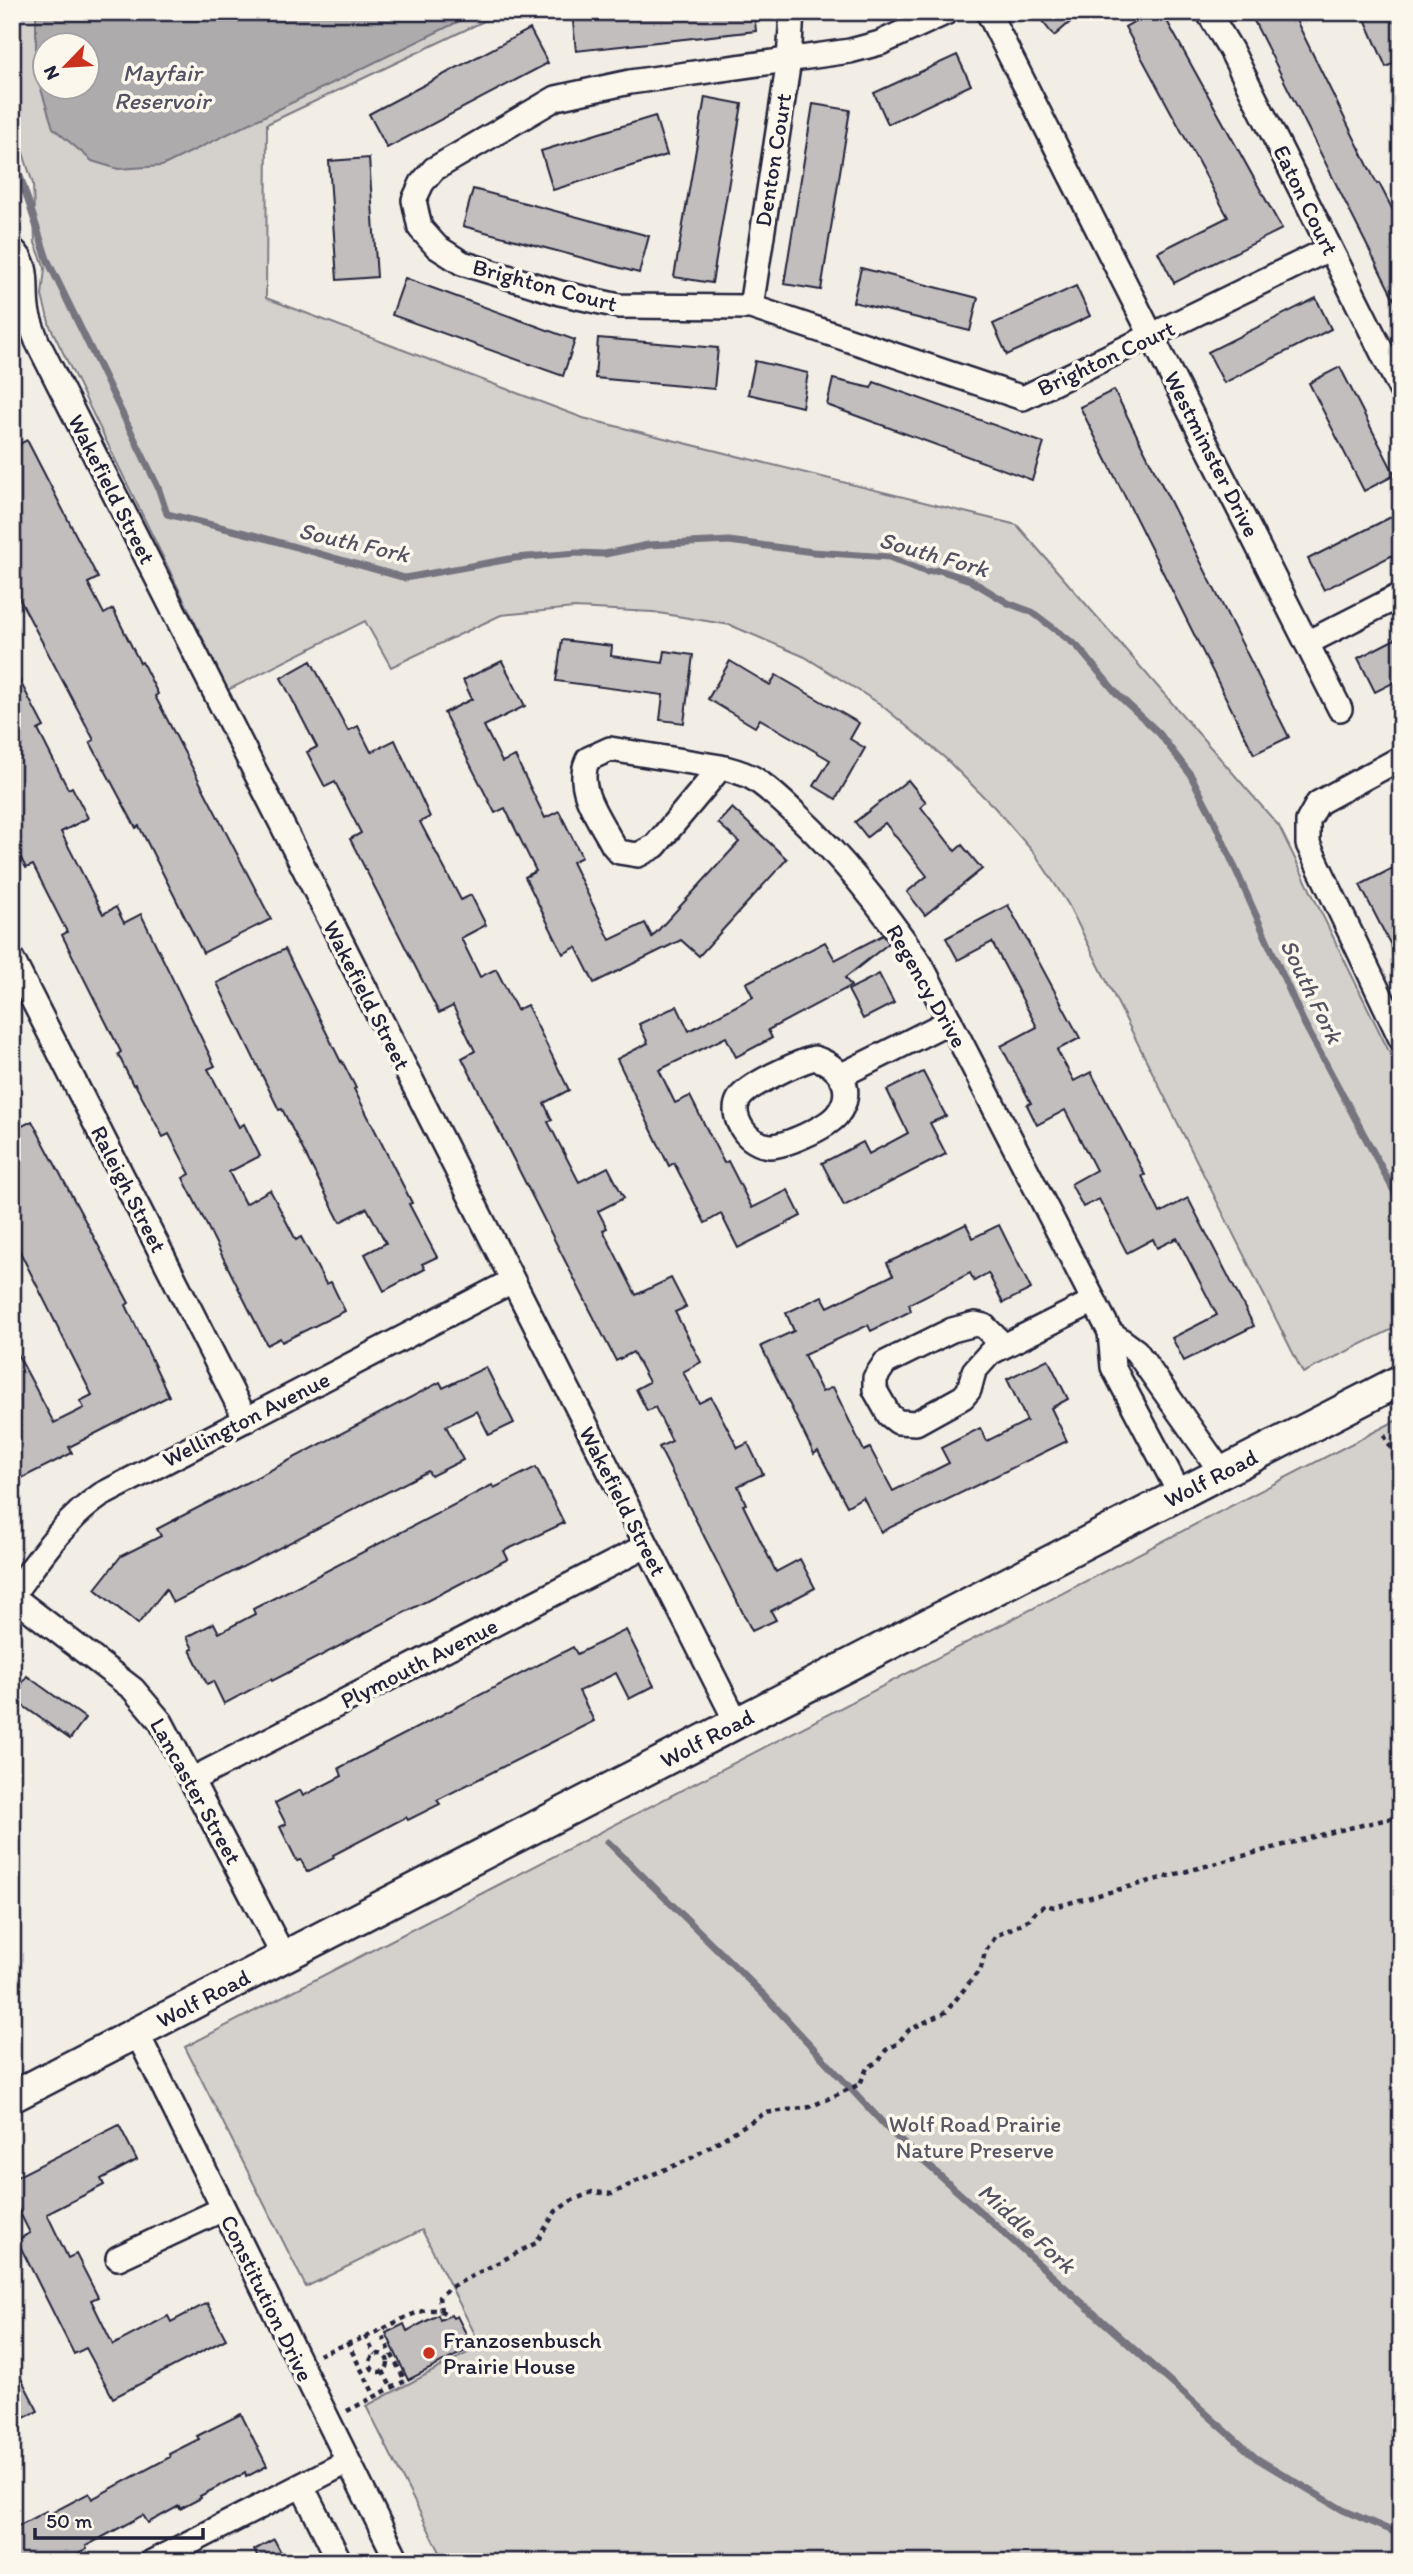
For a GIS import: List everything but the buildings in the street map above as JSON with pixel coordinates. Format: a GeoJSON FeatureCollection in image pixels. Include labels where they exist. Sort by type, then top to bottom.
{"type":"FeatureCollection","features":[{"type":"Feature","properties":{"kind":"main road","name":"Wolf Road"},"geometry":{"type":"LineString","coordinates":[[12,2097],[1401,1380]]}},
{"type":"Feature","properties":{"kind":"street","name":"Denton Court"},"geometry":{"type":"LineString","coordinates":[[751,307],[789,61],[792,12]]}},
{"type":"Feature","properties":{"kind":"street","name":"Brighton Court"},"geometry":{"type":"LineString","coordinates":[[947,12],[880,43],[789,61],[630,82],[556,99],[434,169],[422,183],[414,200],[420,228],[437,247],[462,263],[560,293],[620,306],[751,307],[1023,398],[1329,249]]}},
{"type":"Feature","properties":{"kind":"street","name":"Westminster Drive"},"geometry":{"type":"LineString","coordinates":[[988,12],[1340,709]]}},
{"type":"Feature","properties":{"kind":"street","name":"Eaton Court"},"geometry":{"type":"LineString","coordinates":[[1208,12],[1231,50],[1401,390]]}},
{"type":"Feature","properties":{"kind":"street","name":"Wakefield Street"},"geometry":{"type":"LineString","coordinates":[[17,254],[26,273],[27,309],[37,341],[737,1723]]}},
{"type":"Feature","properties":{"kind":"street"},"geometry":{"type":"LineString","coordinates":[[1307,643],[1401,595]]}},
{"type":"Feature","properties":{"kind":"street","name":"Regency Drive"},"geometry":{"type":"LineString","coordinates":[[721,767],[654,846],[638,855],[619,852],[613,845],[585,791],[582,779],[588,759],[610,749],[721,767],[755,778],[824,841],[851,870],[897,929],[950,1021],[1110,1332],[1113,1367],[1180,1494]]}},
{"type":"Feature","properties":{"kind":"street"},"geometry":{"type":"LineString","coordinates":[[1401,758],[1318,803],[1308,821],[1308,844],[1401,1039]]}},
{"type":"Feature","properties":{"kind":"street","name":"Raleigh Street"},"geometry":{"type":"LineString","coordinates":[[12,959],[246,1420]]}},
{"type":"Feature","properties":{"kind":"street"},"geometry":{"type":"LineString","coordinates":[[842,1075],[950,1021]]}},
{"type":"Feature","properties":{"kind":"street"},"geometry":{"type":"LineString","coordinates":[[814,1058],[834,1067],[842,1075],[845,1087],[842,1107],[828,1122],[782,1146],[761,1145],[743,1130],[735,1110],[738,1099],[746,1091],[803,1061],[814,1058]]}},
{"type":"Feature","properties":{"kind":"street","name":"Wellington Avenue"},"geometry":{"type":"LineString","coordinates":[[12,1596],[64,1525],[81,1509],[123,1482],[512,1281]]}},
{"type":"Feature","properties":{"kind":"street"},"geometry":{"type":"LineString","coordinates":[[1003,1345],[984,1326],[975,1324],[952,1329],[885,1363],[875,1378],[875,1390],[889,1415],[898,1422],[916,1423],[963,1398],[969,1390],[974,1371],[990,1353],[1094,1301]]}},
{"type":"Feature","properties":{"kind":"street","name":"Regency Drive"},"geometry":{"type":"LineString","coordinates":[[1110,1332],[1136,1351],[1222,1473]]}},
{"type":"Feature","properties":{"kind":"street","name":"Plymouth Avenue"},"geometry":{"type":"LineString","coordinates":[[193,1779],[646,1546]]}},
{"type":"Feature","properties":{"kind":"street","name":"Lancaster Street"},"geometry":{"type":"LineString","coordinates":[[12,1596],[133,1689],[161,1722],[284,1957]]}},
{"type":"Feature","properties":{"kind":"street","name":"Constitution Drive"},"geometry":{"type":"LineString","coordinates":[[137,2033],[398,2562]]}},
{"type":"Feature","properties":{"kind":"street"},"geometry":{"type":"LineString","coordinates":[[118,2258],[223,2209]]}},
{"type":"Feature","properties":{"kind":"street"},"geometry":{"type":"LineString","coordinates":[[152,2562],[347,2462]]}},
{"type":"Feature","properties":{"kind":"street"},"geometry":{"type":"LineString","coordinates":[[302,2486],[341,2562]]}},
{"type":"Feature","properties":{"kind":"path"},"geometry":{"type":"LineString","coordinates":[[1384,1435],[1401,1469]]}},
{"type":"Feature","properties":{"kind":"path"},"geometry":{"type":"LineString","coordinates":[[441,2311],[439,2298],[449,2288],[536,2243],[556,2211],[571,2201],[592,2192],[612,2194],[666,2170],[765,2113],[810,2107],[860,2084],[866,2068],[879,2061],[886,2050],[897,2044],[909,2030],[946,2012],[981,1968],[985,1952],[996,1936],[1030,1919],[1037,1910],[1046,1905],[1054,1906],[1401,1816]]}},
{"type":"Feature","properties":{"kind":"path"},"geometry":{"type":"LineString","coordinates":[[299,2365],[409,2316],[441,2311],[448,2315]]}},
{"type":"Feature","properties":{"kind":"path"},"geometry":{"type":"LineString","coordinates":[[327,2421],[405,2381],[380,2331]]}},
{"type":"Feature","properties":{"kind":"path"},"geometry":{"type":"LineString","coordinates":[[365,2336],[375,2356]]}},
{"type":"Feature","properties":{"kind":"path"},"geometry":{"type":"LineString","coordinates":[[347,2342],[375,2396]]}},
{"type":"Feature","properties":{"kind":"path"},"geometry":{"type":"LineString","coordinates":[[382,2355],[386,2359],[387,2364],[383,2371],[375,2371],[371,2367],[370,2361],[375,2356],[382,2355]]}},
{"type":"Feature","properties":{"kind":"path"},"geometry":{"type":"LineString","coordinates":[[383,2371],[391,2388]]}},
{"type":"Feature","properties":{"kind":"green space"},"geometry":{"type":"Polygon","coordinates":[[[12,12],[503,12],[267,124],[266,298],[583,418],[1017,525],[1279,826],[1401,1076],[1401,1325],[1303,1373],[1068,904],[1035,854],[995,808],[945,758],[880,704],[805,657],[730,625],[653,612],[574,608],[501,615],[391,667],[365,621],[228,690],[50,326],[42,296],[45,268],[35,243],[33,184],[12,118],[12,12]]]}},
{"type":"Feature","properties":{"kind":"green space","name":"Wolf Road Prairie Nature Preserve"},"geometry":{"type":"Polygon","coordinates":[[[1401,1418],[1401,2562],[445,2562],[366,2406],[481,2346],[422,2230],[306,2287],[185,2047],[1401,1418]]]}},
{"type":"Feature","properties":{"kind":"water","name":"Mayfair Reservoir"},"geometry":{"type":"Polygon","coordinates":[[[36,12],[478,12],[162,166],[118,169],[92,161],[53,128],[45,102],[102,102],[102,32],[36,32],[36,12]]]}},
{"type":"Feature","properties":{"kind":"waterway","name":"South Fork"},"geometry":{"type":"LineString","coordinates":[[12,151],[47,259],[158,487],[167,514],[257,536],[405,578],[515,558],[577,553],[605,554],[648,545],[729,541],[813,552],[889,557],[926,572],[939,570],[970,580],[1008,603],[1032,612],[1077,646],[1118,695],[1159,733],[1190,774],[1211,814],[1303,1021],[1401,1204]]}},
{"type":"Feature","properties":{"kind":"waterway","name":"Middle Fork"},"geometry":{"type":"LineString","coordinates":[[608,1842],[764,1995],[892,2133],[1256,2458],[1343,2510],[1401,2535]]}},
{"type":"Feature","properties":{"kind":"place","name":"Franzosenbusch Prairie House"},"geometry":{"type":"Point","coordinates":[429,2353]}}]}
